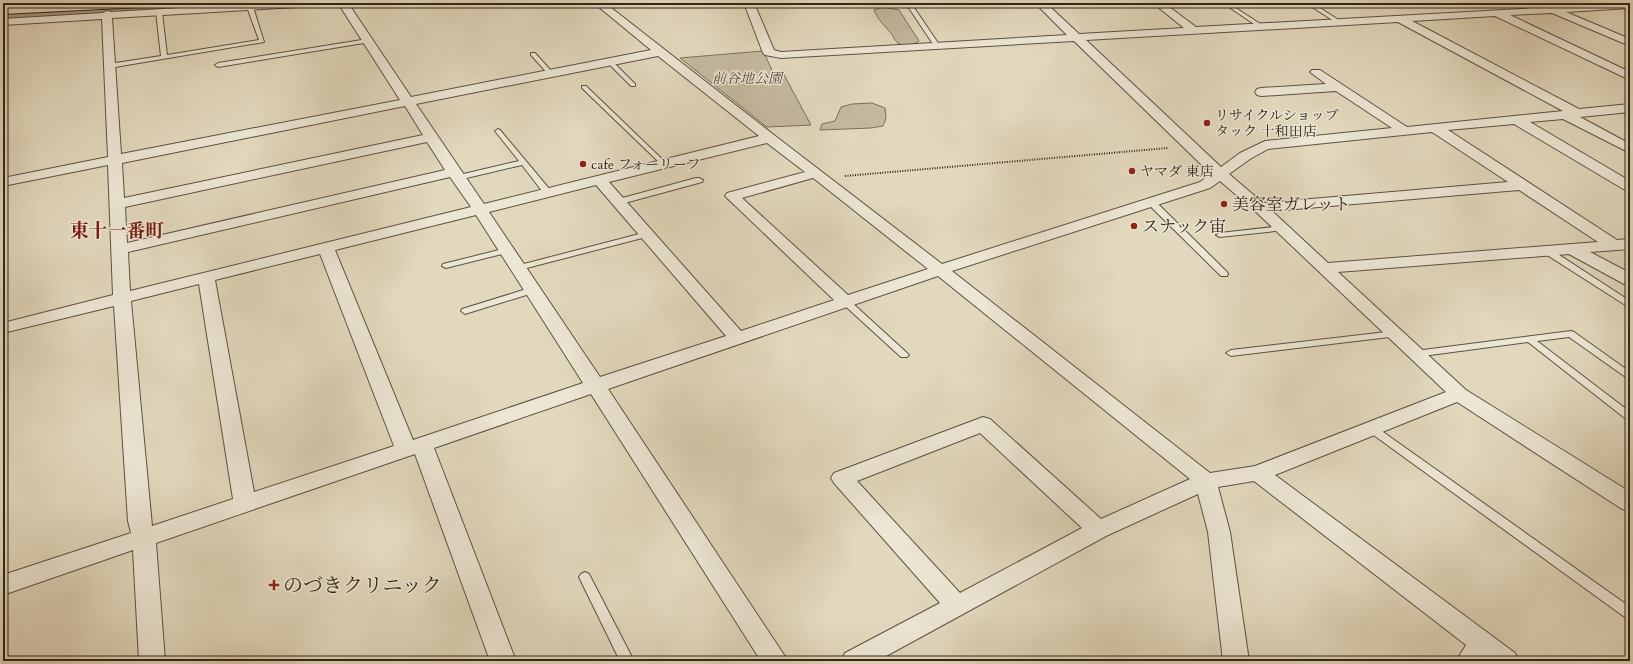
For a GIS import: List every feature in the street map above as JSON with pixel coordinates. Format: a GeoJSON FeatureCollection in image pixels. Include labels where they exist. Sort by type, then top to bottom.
{"type":"FeatureCollection","features":[{"type":"Feature","properties":{"kind":"main road"},"geometry":{"type":"LineString","coordinates":[[3,10],[142,3]]}},
{"type":"Feature","properties":{"kind":"street"},"geometry":{"type":"LineString","coordinates":[[3,22],[107,14],[314,3]]}},
{"type":"Feature","properties":{"kind":"street"},"geometry":{"type":"LineString","coordinates":[[343,3],[519,268],[775,661]]}},
{"type":"Feature","properties":{"kind":"street"},"geometry":{"type":"LineString","coordinates":[[599,3],[659,52],[819,175],[1206,481],[1219,532],[1236,661]]}},
{"type":"Feature","properties":{"kind":"street"},"geometry":{"type":"LineString","coordinates":[[749,3],[769,53],[781,55],[1624,6]]}},
{"type":"Feature","properties":{"kind":"street"},"geometry":{"type":"LineString","coordinates":[[1040,3],[1142,100],[1193,146],[1221,175],[1282,228],[1459,394],[1630,503]]}},
{"type":"Feature","properties":{"kind":"street"},"geometry":{"type":"LineString","coordinates":[[1158,3],[1194,31]]}},
{"type":"Feature","properties":{"kind":"street"},"geometry":{"type":"LineString","coordinates":[[1468,6],[1484,14]]}},
{"type":"Feature","properties":{"kind":"street"},"geometry":{"type":"LineString","coordinates":[[1554,10],[1630,43]]}},
{"type":"Feature","properties":{"kind":"street"},"geometry":{"type":"LineString","coordinates":[[1496,13],[1630,76]]}},
{"type":"Feature","properties":{"kind":"street"},"geometry":{"type":"LineString","coordinates":[[107,14],[122,299],[139,521],[144,537],[152,661]]}},
{"type":"Feature","properties":{"kind":"street"},"geometry":{"type":"LineString","coordinates":[[1398,18],[1572,114],[1630,149]]}},
{"type":"Feature","properties":{"kind":"street"},"geometry":{"type":"LineString","coordinates":[[3,182],[659,52]]}},
{"type":"Feature","properties":{"kind":"street"},"geometry":{"type":"LineString","coordinates":[[1316,72],[1404,131]]}},
{"type":"Feature","properties":{"kind":"street"},"geometry":{"type":"LineString","coordinates":[[1261,92],[1338,87]]}},
{"type":"Feature","properties":{"kind":"street"},"geometry":{"type":"LineString","coordinates":[[3,585],[940,270],[1205,185],[1221,175],[1245,156],[1265,145],[1630,108]]}},
{"type":"Feature","properties":{"kind":"street"},"geometry":{"type":"LineString","coordinates":[[1517,120],[1630,187]]}},
{"type":"Feature","properties":{"kind":"street"},"geometry":{"type":"LineString","coordinates":[[1436,128],[1614,245]]}},
{"type":"Feature","properties":{"kind":"street"},"geometry":{"type":"LineString","coordinates":[[117,204],[431,137]]}},
{"type":"Feature","properties":{"kind":"street"},"geometry":{"type":"LineString","coordinates":[[3,328],[769,138]]}},
{"type":"Feature","properties":{"kind":"street"},"geometry":{"type":"LineString","coordinates":[[120,249],[456,175]]}},
{"type":"Feature","properties":{"kind":"street"},"geometry":{"type":"LineString","coordinates":[[819,175],[732,196],[846,302]]}},
{"type":"Feature","properties":{"kind":"street"},"geometry":{"type":"LineString","coordinates":[[599,180],[738,338]]}},
{"type":"Feature","properties":{"kind":"street"},"geometry":{"type":"LineString","coordinates":[[1260,208],[1522,185]]}},
{"type":"Feature","properties":{"kind":"street"},"geometry":{"type":"LineString","coordinates":[[1324,268],[1630,244]]}},
{"type":"Feature","properties":{"kind":"street"},"geometry":{"type":"LineString","coordinates":[[326,248],[414,446],[503,661]]}},
{"type":"Feature","properties":{"kind":"street"},"geometry":{"type":"LineString","coordinates":[[1573,249],[1630,280]]}},
{"type":"Feature","properties":{"kind":"street"},"geometry":{"type":"LineString","coordinates":[[206,277],[245,503]]}},
{"type":"Feature","properties":{"kind":"street"},"geometry":{"type":"LineString","coordinates":[[854,661],[1098,530],[1206,481],[1258,473],[1459,394]]}},
{"type":"Feature","properties":{"kind":"street"},"geometry":{"type":"LineString","coordinates":[[956,605],[842,478],[983,424],[1098,530]]}},
{"type":"Feature","properties":{"kind":"street"},"geometry":{"type":"LineString","coordinates":[[1258,473],[1478,653],[1506,661]]}},
{"type":"Feature","properties":{"kind":"lane"},"geometry":{"type":"LineString","coordinates":[[905,3],[911,7],[937,46]]}},
{"type":"Feature","properties":{"kind":"lane"},"geometry":{"type":"LineString","coordinates":[[1224,3],[1262,27]]}},
{"type":"Feature","properties":{"kind":"lane"},"geometry":{"type":"LineString","coordinates":[[1308,3],[1339,22]]}},
{"type":"Feature","properties":{"kind":"lane"},"geometry":{"type":"LineString","coordinates":[[1520,3],[1537,11]]}},
{"type":"Feature","properties":{"kind":"lane"},"geometry":{"type":"LineString","coordinates":[[109,66],[262,41],[250,7]]}},
{"type":"Feature","properties":{"kind":"lane"},"geometry":{"type":"LineString","coordinates":[[159,12],[164,57]]}},
{"type":"Feature","properties":{"kind":"lane"},"geometry":{"type":"LineString","coordinates":[[218,65],[368,40]]}},
{"type":"Feature","properties":{"kind":"lane"},"geometry":{"type":"LineString","coordinates":[[533,54],[551,74]]}},
{"type":"Feature","properties":{"kind":"lane"},"geometry":{"type":"LineString","coordinates":[[608,61],[633,85]]}},
{"type":"Feature","properties":{"kind":"lane"},"geometry":{"type":"LineString","coordinates":[[584,87],[664,164]]}},
{"type":"Feature","properties":{"kind":"lane"},"geometry":{"type":"LineString","coordinates":[[498,131],[548,193]]}},
{"type":"Feature","properties":{"kind":"lane"},"geometry":{"type":"LineString","coordinates":[[456,175],[524,162]]}},
{"type":"Feature","properties":{"kind":"lane"},"geometry":{"type":"LineString","coordinates":[[618,202],[699,180]]}},
{"type":"Feature","properties":{"kind":"lane"},"geometry":{"type":"LineString","coordinates":[[1151,202],[1224,274]]}},
{"type":"Feature","properties":{"kind":"lane"},"geometry":{"type":"LineString","coordinates":[[1220,235],[1282,228]]}},
{"type":"Feature","properties":{"kind":"lane"},"geometry":{"type":"LineString","coordinates":[[519,268],[647,234]]}},
{"type":"Feature","properties":{"kind":"lane"},"geometry":{"type":"LineString","coordinates":[[446,266],[507,250]]}},
{"type":"Feature","properties":{"kind":"lane"},"geometry":{"type":"LineString","coordinates":[[1547,251],[1630,305]]}},
{"type":"Feature","properties":{"kind":"lane"},"geometry":{"type":"LineString","coordinates":[[465,311],[533,290]]}},
{"type":"Feature","properties":{"kind":"lane"},"geometry":{"type":"LineString","coordinates":[[846,302],[904,355]]}},
{"type":"Feature","properties":{"kind":"lane"},"geometry":{"type":"LineString","coordinates":[[1231,354],[1395,334]]}},
{"type":"Feature","properties":{"kind":"lane"},"geometry":{"type":"LineString","coordinates":[[1415,354],[1571,334],[1630,376]]}},
{"type":"Feature","properties":{"kind":"lane"},"geometry":{"type":"LineString","coordinates":[[1528,339],[1630,417]]}},
{"type":"Feature","properties":{"kind":"lane"},"geometry":{"type":"LineString","coordinates":[[1372,429],[1630,614]]}},
{"type":"Feature","properties":{"kind":"lane"},"geometry":{"type":"LineString","coordinates":[[585,577],[628,661]]}},
{"type":"Feature","properties":{"kind":"path"},"geometry":{"type":"LineString","coordinates":[[819,175],[1193,146]]}},
{"type":"Feature","properties":{"kind":"green space"},"geometry":{"type":"Polygon","coordinates":[[[883,7],[899,10],[919,41],[906,45],[897,42],[879,20],[874,10],[883,7]]]}},
{"type":"Feature","properties":{"kind":"green space","name":"前谷地公園"},"geometry":{"type":"Polygon","coordinates":[[[763,51],[774,74],[783,73],[811,125],[767,127],[680,58],[763,51]]]}},
{"type":"Feature","properties":{"kind":"green space"},"geometry":{"type":"Polygon","coordinates":[[[872,103],[885,108],[886,118],[883,126],[871,128],[820,130],[822,124],[835,121],[841,107],[852,104],[872,103]]]}},
{"type":"Feature","properties":{"kind":"waterway"},"geometry":{"type":"LineString","coordinates":[[3,17],[221,3]]}},
{"type":"Feature","properties":{"kind":"place","name":"リサイクルショップ タック 十和田店"},"geometry":{"type":"Point","coordinates":[1207,123]}},
{"type":"Feature","properties":{"kind":"place","name":"cafe フォーリーフ"},"geometry":{"type":"Point","coordinates":[583,164]}},
{"type":"Feature","properties":{"kind":"place","name":"ヤマダ 東店"},"geometry":{"type":"Point","coordinates":[1132,171]}},
{"type":"Feature","properties":{"kind":"place","name":"美容室ガレット"},"geometry":{"type":"Point","coordinates":[1224,204]}},
{"type":"Feature","properties":{"kind":"place","name":"スナック宙"},"geometry":{"type":"Point","coordinates":[1134,226]}},
{"type":"Feature","properties":{"kind":"place","name":"のづきクリニック"},"geometry":{"type":"Point","coordinates":[274,585]}},
{"type":"Feature","properties":{"kind":"district","name":"東十一番町"},"geometry":{"type":"Point","coordinates":[117,230]}}]}
